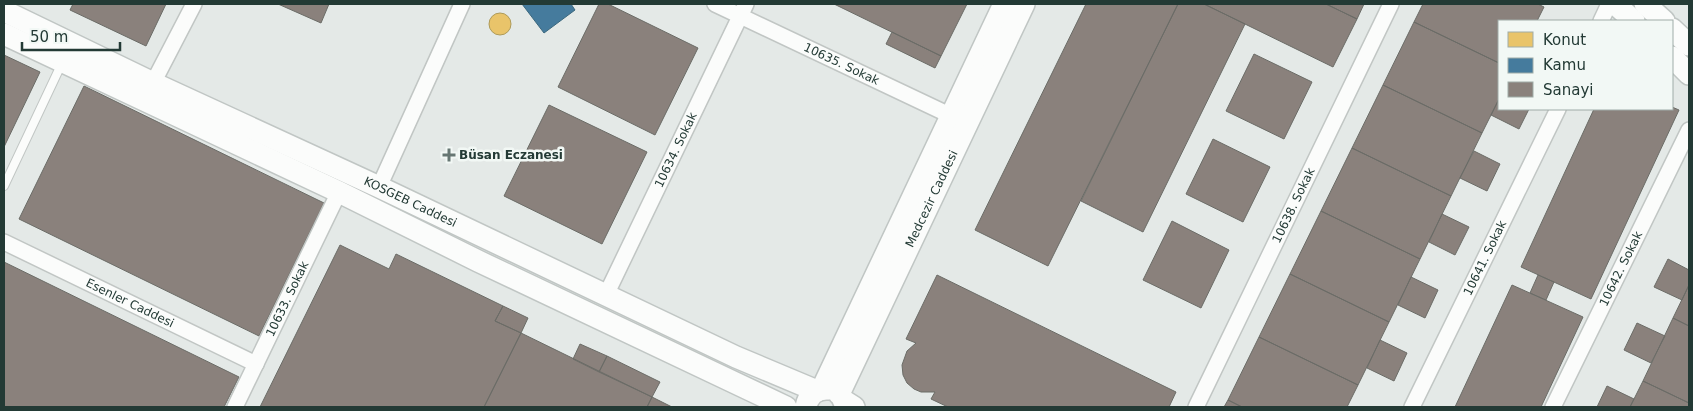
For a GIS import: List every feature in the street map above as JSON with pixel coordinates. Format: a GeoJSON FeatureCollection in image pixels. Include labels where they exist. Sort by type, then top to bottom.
{"type":"FeatureCollection","features":[{"type":"Feature","properties":{"kind":"main road","name":"Medcezir Caddesi"},"geometry":{"type":"LineString","coordinates":[[832,399],[959,119],[1004,4]]}},
{"type":"Feature","properties":{"kind":"main road","name":"Medcezir Caddesi"},"geometry":{"type":"LineString","coordinates":[[959,119],[1024,4]]}},
{"type":"Feature","properties":{"kind":"main road"},"geometry":{"type":"LineString","coordinates":[[1615,4],[1633,20]]}},
{"type":"Feature","properties":{"kind":"main road"},"geometry":{"type":"LineString","coordinates":[[1645,4],[1663,20]]}},
{"type":"Feature","properties":{"kind":"main road","name":"KOSGEB Caddesi"},"geometry":{"type":"LineString","coordinates":[[4,11],[154,84],[379,187],[736,357],[832,399]]}},
{"type":"Feature","properties":{"kind":"main road"},"geometry":{"type":"LineString","coordinates":[[1673,30],[1689,45]]}},
{"type":"Feature","properties":{"kind":"main road","name":"KOSGEB Caddesi"},"geometry":{"type":"LineString","coordinates":[[4,34],[339,192],[478,261],[786,407]]}},
{"type":"Feature","properties":{"kind":"main road"},"geometry":{"type":"LineString","coordinates":[[1673,58],[1689,74]]}},
{"type":"Feature","properties":{"kind":"street"},"geometry":{"type":"LineString","coordinates":[[154,84],[194,4]]}},
{"type":"Feature","properties":{"kind":"street"},"geometry":{"type":"LineString","coordinates":[[379,187],[462,4]]}},
{"type":"Feature","properties":{"kind":"street","name":"10635. Sokak"},"geometry":{"type":"LineString","coordinates":[[715,4],[744,10],[959,119]]}},
{"type":"Feature","properties":{"kind":"street","name":"10638. Sokak"},"geometry":{"type":"LineString","coordinates":[[1196,407],[1391,4]]}},
{"type":"Feature","properties":{"kind":"street"},"geometry":{"type":"LineString","coordinates":[[1601,20],[1609,4]]}},
{"type":"Feature","properties":{"kind":"street","name":"10634. Sokak"},"geometry":{"type":"LineString","coordinates":[[606,295],[744,10]]}},
{"type":"Feature","properties":{"kind":"street","name":"10641. Sokak"},"geometry":{"type":"LineString","coordinates":[[1412,407],[1558,110]]}},
{"type":"Feature","properties":{"kind":"street","name":"10642. Sokak"},"geometry":{"type":"LineString","coordinates":[[1553,407],[1689,130]]}},
{"type":"Feature","properties":{"kind":"street","name":"10633. Sokak"},"geometry":{"type":"LineString","coordinates":[[235,407],[339,192]]}},
{"type":"Feature","properties":{"kind":"street","name":"Esenler Caddesi"},"geometry":{"type":"LineString","coordinates":[[4,242],[256,364]]}},
{"type":"Feature","properties":{"kind":"lane"},"geometry":{"type":"LineString","coordinates":[[4,186],[63,61]]}},
{"type":"Feature","properties":{"kind":"building: Konut"},"geometry":{"type":"Polygon","coordinates":[[[500,13],[508,16],[511,24],[508,32],[500,35],[492,32],[489,24],[492,16],[500,13]]]}},
{"type":"Feature","properties":{"kind":"building: Kamu"},"geometry":{"type":"Polygon","coordinates":[[[522,4],[571,4],[575,10],[544,33],[522,4]]]}},
{"type":"Feature","properties":{"kind":"building: Sanayi"},"geometry":{"type":"Polygon","coordinates":[[[73,4],[166,4],[146,46],[70,10],[73,4]]]}},
{"type":"Feature","properties":{"kind":"building: Sanayi"},"geometry":{"type":"Polygon","coordinates":[[[278,4],[329,4],[321,23],[278,4]]]}},
{"type":"Feature","properties":{"kind":"building: Sanayi"},"geometry":{"type":"Polygon","coordinates":[[[599,4],[608,4],[698,48],[655,135],[558,87],[599,4]]]}},
{"type":"Feature","properties":{"kind":"building: Sanayi"},"geometry":{"type":"Polygon","coordinates":[[[834,4],[967,4],[941,56],[834,4]]]}},
{"type":"Feature","properties":{"kind":"building: Sanayi"},"geometry":{"type":"Polygon","coordinates":[[[1086,4],[1178,4],[1048,266],[975,230],[1086,4]]]}},
{"type":"Feature","properties":{"kind":"building: Sanayi"},"geometry":{"type":"Polygon","coordinates":[[[1178,4],[1204,4],[1245,24],[1143,232],[1081,201],[1178,4]]]}},
{"type":"Feature","properties":{"kind":"building: Sanayi"},"geometry":{"type":"Polygon","coordinates":[[[1204,4],[1326,4],[1357,19],[1333,67],[1204,4]]]}},
{"type":"Feature","properties":{"kind":"building: Sanayi"},"geometry":{"type":"Polygon","coordinates":[[[1326,4],[1364,4],[1357,19],[1326,4]]]}},
{"type":"Feature","properties":{"kind":"building: Sanayi"},"geometry":{"type":"Polygon","coordinates":[[[1423,4],[1538,4],[1544,7],[1538,20],[1498,20],[1498,63],[1414,22],[1423,4]]]}},
{"type":"Feature","properties":{"kind":"building: Sanayi"},"geometry":{"type":"Polygon","coordinates":[[[1414,22],[1498,63],[1498,101],[1482,133],[1383,85],[1414,22]]]}},
{"type":"Feature","properties":{"kind":"building: Sanayi"},"geometry":{"type":"Polygon","coordinates":[[[892,32],[941,56],[935,68],[886,44],[892,32]]]}},
{"type":"Feature","properties":{"kind":"building: Sanayi"},"geometry":{"type":"Polygon","coordinates":[[[1254,54],[1312,82],[1284,139],[1226,111],[1254,54]]]}},
{"type":"Feature","properties":{"kind":"building: Sanayi"},"geometry":{"type":"Polygon","coordinates":[[[4,55],[40,72],[4,147],[4,55]]]}},
{"type":"Feature","properties":{"kind":"building: Sanayi"},"geometry":{"type":"Polygon","coordinates":[[[1383,85],[1482,133],[1451,196],[1352,148],[1383,85]]]}},
{"type":"Feature","properties":{"kind":"building: Sanayi"},"geometry":{"type":"Polygon","coordinates":[[[84,86],[324,203],[259,336],[19,219],[84,86]]]}},
{"type":"Feature","properties":{"kind":"building: Sanayi"},"geometry":{"type":"Polygon","coordinates":[[[1498,101],[1498,110],[1528,110],[1519,129],[1491,115],[1498,101]]]}},
{"type":"Feature","properties":{"kind":"building: Sanayi"},"geometry":{"type":"Polygon","coordinates":[[[549,105],[647,152],[602,244],[504,196],[549,105]]]}},
{"type":"Feature","properties":{"kind":"building: Sanayi"},"geometry":{"type":"Polygon","coordinates":[[[1673,107],[1679,110],[1591,299],[1521,267],[1594,110],[1673,110],[1673,107]]]}},
{"type":"Feature","properties":{"kind":"building: Sanayi"},"geometry":{"type":"Polygon","coordinates":[[[1213,139],[1270,167],[1243,222],[1186,194],[1213,139]]]}},
{"type":"Feature","properties":{"kind":"building: Sanayi"},"geometry":{"type":"Polygon","coordinates":[[[1352,148],[1451,196],[1420,259],[1321,211],[1352,148]]]}},
{"type":"Feature","properties":{"kind":"building: Sanayi"},"geometry":{"type":"Polygon","coordinates":[[[1474,151],[1500,164],[1487,191],[1460,178],[1474,151]]]}},
{"type":"Feature","properties":{"kind":"building: Sanayi"},"geometry":{"type":"Polygon","coordinates":[[[1321,211],[1420,259],[1389,322],[1290,274],[1321,211]]]}},
{"type":"Feature","properties":{"kind":"building: Sanayi"},"geometry":{"type":"Polygon","coordinates":[[[1442,214],[1469,227],[1455,255],[1429,242],[1442,214]]]}},
{"type":"Feature","properties":{"kind":"building: Sanayi"},"geometry":{"type":"Polygon","coordinates":[[[1172,221],[1229,250],[1201,308],[1143,280],[1172,221]]]}},
{"type":"Feature","properties":{"kind":"building: Sanayi"},"geometry":{"type":"Polygon","coordinates":[[[340,245],[389,269],[396,254],[503,306],[495,321],[521,333],[484,407],[260,407],[340,245]]]}},
{"type":"Feature","properties":{"kind":"building: Sanayi"},"geometry":{"type":"Polygon","coordinates":[[[1668,259],[1689,270],[1689,285],[1682,300],[1654,287],[1668,259]]]}},
{"type":"Feature","properties":{"kind":"building: Sanayi"},"geometry":{"type":"Polygon","coordinates":[[[4,262],[239,377],[224,407],[4,407],[4,262]]]}},
{"type":"Feature","properties":{"kind":"building: Sanayi"},"geometry":{"type":"Polygon","coordinates":[[[1290,274],[1389,322],[1358,385],[1259,337],[1290,274]]]}},
{"type":"Feature","properties":{"kind":"building: Sanayi"},"geometry":{"type":"Polygon","coordinates":[[[937,275],[1176,392],[1169,407],[948,407],[931,399],[935,392],[921,392],[907,383],[903,375],[902,365],[907,351],[916,343],[906,339],[937,275]]]}},
{"type":"Feature","properties":{"kind":"building: Sanayi"},"geometry":{"type":"Polygon","coordinates":[[[1538,275],[1554,282],[1546,300],[1530,293],[1538,275]]]}},
{"type":"Feature","properties":{"kind":"building: Sanayi"},"geometry":{"type":"Polygon","coordinates":[[[1411,277],[1438,290],[1425,318],[1398,305],[1411,277]]]}},
{"type":"Feature","properties":{"kind":"building: Sanayi"},"geometry":{"type":"Polygon","coordinates":[[[1512,285],[1583,317],[1541,407],[1455,407],[1512,285]]]}},
{"type":"Feature","properties":{"kind":"building: Sanayi"},"geometry":{"type":"Polygon","coordinates":[[[1689,285],[1689,326],[1673,318],[1689,285]]]}},
{"type":"Feature","properties":{"kind":"building: Sanayi"},"geometry":{"type":"Polygon","coordinates":[[[503,306],[528,318],[521,333],[495,321],[503,306]]]}},
{"type":"Feature","properties":{"kind":"building: Sanayi"},"geometry":{"type":"Polygon","coordinates":[[[1673,318],[1689,326],[1689,403],[1643,381],[1673,318]]]}},
{"type":"Feature","properties":{"kind":"building: Sanayi"},"geometry":{"type":"Polygon","coordinates":[[[1637,323],[1665,336],[1651,363],[1624,350],[1637,323]]]}},
{"type":"Feature","properties":{"kind":"building: Sanayi"},"geometry":{"type":"Polygon","coordinates":[[[521,333],[652,397],[647,407],[484,407],[521,333]]]}},
{"type":"Feature","properties":{"kind":"building: Sanayi"},"geometry":{"type":"Polygon","coordinates":[[[1259,337],[1358,385],[1347,407],[1242,407],[1228,400],[1259,337]]]}},
{"type":"Feature","properties":{"kind":"building: Sanayi"},"geometry":{"type":"Polygon","coordinates":[[[1380,340],[1407,353],[1394,381],[1367,368],[1380,340]]]}},
{"type":"Feature","properties":{"kind":"building: Sanayi"},"geometry":{"type":"Polygon","coordinates":[[[580,344],[607,356],[599,372],[573,359],[580,344]]]}},
{"type":"Feature","properties":{"kind":"building: Sanayi"},"geometry":{"type":"Polygon","coordinates":[[[607,356],[660,382],[652,397],[599,372],[607,356]]]}},
{"type":"Feature","properties":{"kind":"building: Sanayi"},"geometry":{"type":"Polygon","coordinates":[[[1643,381],[1689,403],[1689,407],[1630,407],[1643,381]]]}},
{"type":"Feature","properties":{"kind":"building: Sanayi"},"geometry":{"type":"Polygon","coordinates":[[[1607,386],[1634,399],[1630,407],[1597,407],[1607,386]]]}},
{"type":"Feature","properties":{"kind":"building: Sanayi"},"geometry":{"type":"Polygon","coordinates":[[[652,397],[672,407],[647,407],[652,397]]]}},
{"type":"Feature","properties":{"kind":"building: Sanayi"},"geometry":{"type":"Polygon","coordinates":[[[1228,400],[1242,407],[1224,407],[1228,400]]]}},
{"type":"Feature","properties":{"kind":"place","name":"Büsan Eczanesi"},"geometry":{"type":"Point","coordinates":[449,155]}}]}
